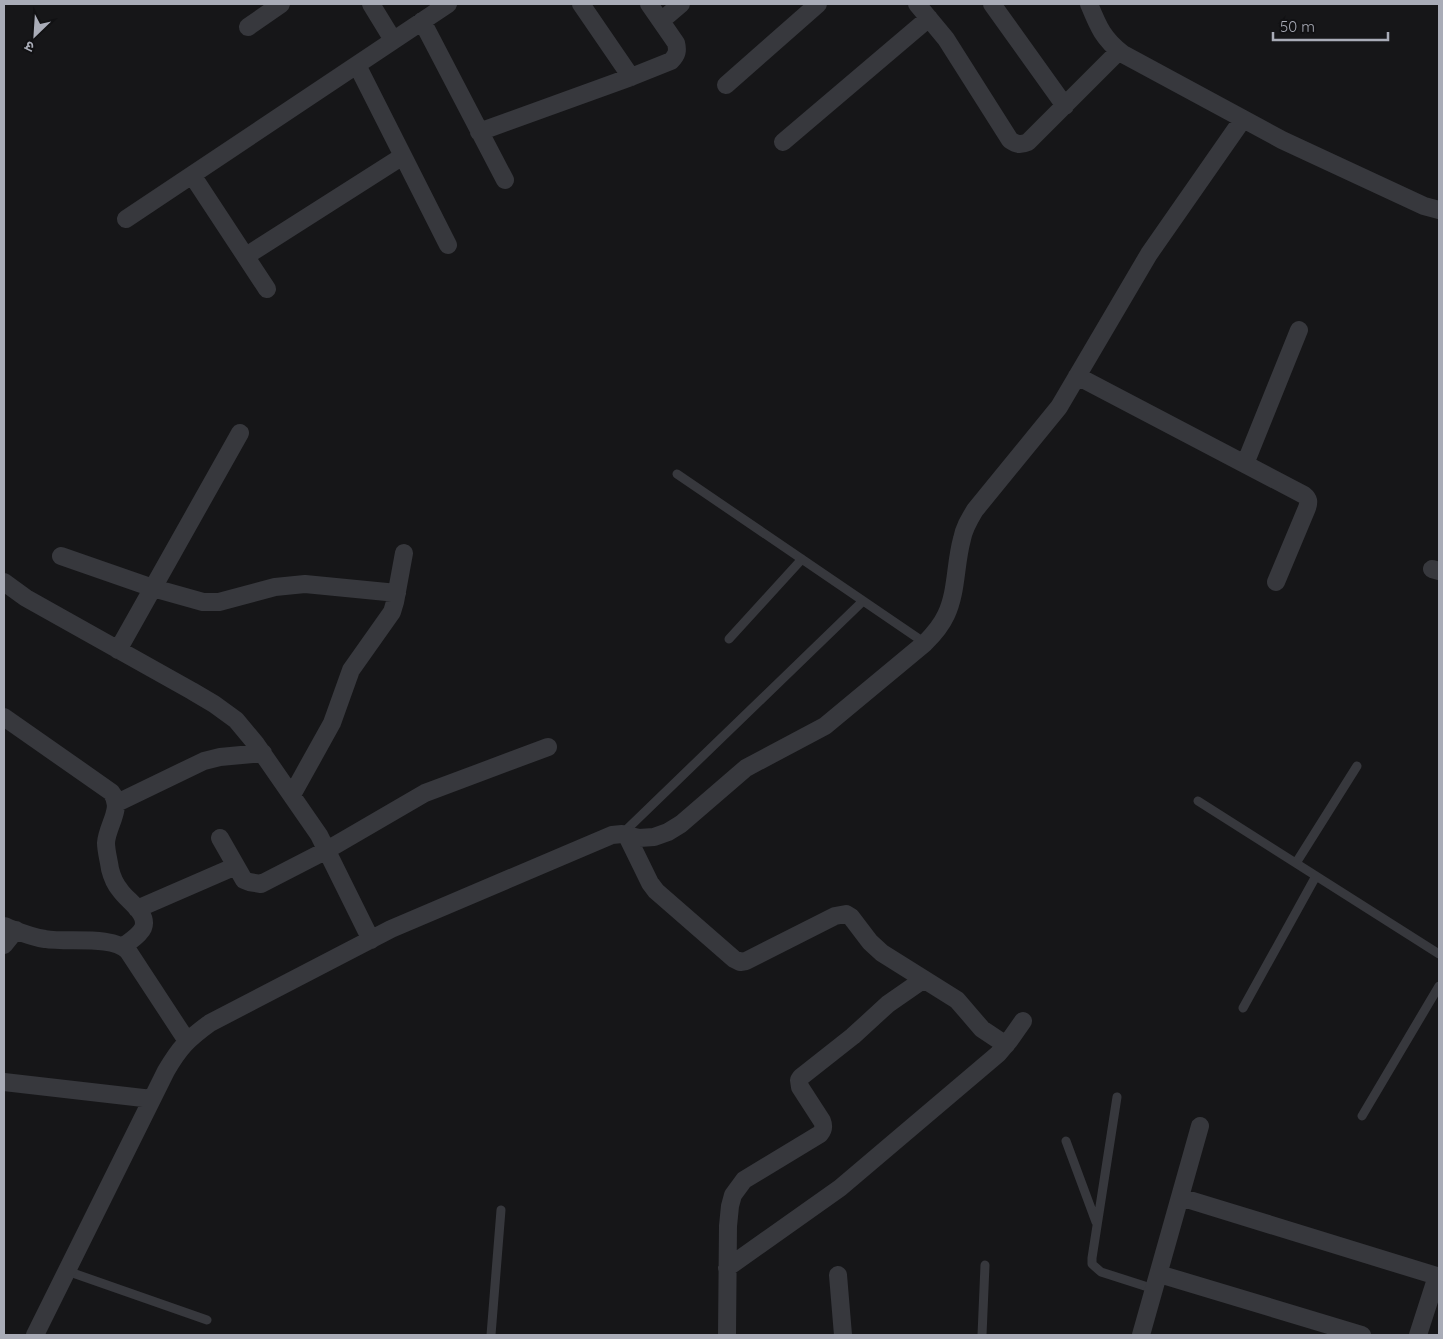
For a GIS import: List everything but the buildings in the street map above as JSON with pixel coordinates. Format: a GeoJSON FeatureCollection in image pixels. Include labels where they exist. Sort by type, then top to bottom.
{"type":"FeatureCollection","features":[{"type":"Feature","properties":{"kind":"street"},"geometry":{"type":"LineString","coordinates":[[248,27],[281,4]]}},
{"type":"Feature","properties":{"kind":"street"},"geometry":{"type":"LineString","coordinates":[[371,4],[393,40]]}},
{"type":"Feature","properties":{"kind":"street"},"geometry":{"type":"LineString","coordinates":[[126,219],[448,4]]}},
{"type":"Feature","properties":{"kind":"street"},"geometry":{"type":"LineString","coordinates":[[582,4],[632,77]]}},
{"type":"Feature","properties":{"kind":"street"},"geometry":{"type":"LineString","coordinates":[[480,132],[632,77],[670,61],[676,56],[676,43],[649,4]]}},
{"type":"Feature","properties":{"kind":"street"},"geometry":{"type":"LineString","coordinates":[[661,21],[681,4]]}},
{"type":"Feature","properties":{"kind":"street"},"geometry":{"type":"LineString","coordinates":[[726,85],[818,4]]}},
{"type":"Feature","properties":{"kind":"street"},"geometry":{"type":"LineString","coordinates":[[917,4],[946,39],[1010,140],[1015,144],[1021,145],[1028,142],[1119,51]]}},
{"type":"Feature","properties":{"kind":"street"},"geometry":{"type":"LineString","coordinates":[[992,4],[1065,106]]}},
{"type":"Feature","properties":{"kind":"street"},"geometry":{"type":"LineString","coordinates":[[1089,4],[1105,38],[1134,61],[1282,140],[1424,206],[1439,210]]}},
{"type":"Feature","properties":{"kind":"street"},"geometry":{"type":"LineString","coordinates":[[782,142],[929,18]]}},
{"type":"Feature","properties":{"kind":"street"},"geometry":{"type":"LineString","coordinates":[[422,21],[505,180]]}},
{"type":"Feature","properties":{"kind":"street"},"geometry":{"type":"LineString","coordinates":[[357,65],[448,245]]}},
{"type":"Feature","properties":{"kind":"street"},"geometry":{"type":"LineString","coordinates":[[35,1335],[173,1058],[187,1041],[210,1023],[391,930],[612,835],[639,838],[654,837],[668,832],[746,768],[825,726],[925,643],[946,616],[962,538],[975,510],[1059,407],[1149,254],[1243,119]]}},
{"type":"Feature","properties":{"kind":"street"},"geometry":{"type":"LineString","coordinates":[[246,256],[403,156]]}},
{"type":"Feature","properties":{"kind":"street"},"geometry":{"type":"LineString","coordinates":[[192,175],[267,289]]}},
{"type":"Feature","properties":{"kind":"street"},"geometry":{"type":"LineString","coordinates":[[1245,464],[1299,330]]}},
{"type":"Feature","properties":{"kind":"street"},"geometry":{"type":"LineString","coordinates":[[1077,376],[1304,494],[1308,498],[1309,503],[1276,582]]}},
{"type":"Feature","properties":{"kind":"street"},"geometry":{"type":"LineString","coordinates":[[118,650],[240,433]]}},
{"type":"Feature","properties":{"kind":"street"},"geometry":{"type":"LineString","coordinates":[[292,795],[332,723],[351,670],[392,612],[404,553]]}},
{"type":"Feature","properties":{"kind":"street"},"geometry":{"type":"LineString","coordinates":[[61,556],[153,588],[211,603],[275,587],[305,584],[397,593]]}},
{"type":"Feature","properties":{"kind":"street"},"geometry":{"type":"LineString","coordinates":[[4,583],[26,598],[199,695],[236,720],[263,753],[319,834],[371,940]]}},
{"type":"Feature","properties":{"kind":"street"},"geometry":{"type":"LineString","coordinates":[[4,717],[111,792],[115,797],[116,802],[106,844],[111,872],[114,883],[121,893],[143,917],[143,927],[140,933],[124,946]]}},
{"type":"Feature","properties":{"kind":"street"},"geometry":{"type":"LineString","coordinates":[[220,838],[244,880],[261,884],[327,850],[425,793],[548,747]]}},
{"type":"Feature","properties":{"kind":"street"},"geometry":{"type":"LineString","coordinates":[[116,802],[211,759],[263,753]]}},
{"type":"Feature","properties":{"kind":"street"},"geometry":{"type":"LineString","coordinates":[[624,835],[656,891],[734,959],[740,962],[746,961],[835,916],[846,914],[851,917],[870,942],[882,953],[957,1000],[982,1029],[1006,1045]]}},
{"type":"Feature","properties":{"kind":"street"},"geometry":{"type":"LineString","coordinates":[[137,909],[236,866]]}},
{"type":"Feature","properties":{"kind":"street"},"geometry":{"type":"LineString","coordinates":[[4,945],[10,928],[45,939],[110,942],[124,946],[187,1041]]}},
{"type":"Feature","properties":{"kind":"street"},"geometry":{"type":"LineString","coordinates":[[726,1335],[729,1215],[733,1195],[744,1180],[820,1134],[823,1130],[824,1125],[822,1121],[800,1087],[799,1080],[801,1077],[853,1036],[893,1000],[924,979]]}},
{"type":"Feature","properties":{"kind":"street"},"geometry":{"type":"LineString","coordinates":[[727,1268],[847,1182],[998,1054],[1022,1021]]}},
{"type":"Feature","properties":{"kind":"street"},"geometry":{"type":"LineString","coordinates":[[4,1082],[152,1099]]}},
{"type":"Feature","properties":{"kind":"street"},"geometry":{"type":"LineString","coordinates":[[1141,1335],[1200,1126]]}},
{"type":"Feature","properties":{"kind":"street"},"geometry":{"type":"LineString","coordinates":[[1180,1197],[1438,1273],[1418,1335]]}},
{"type":"Feature","properties":{"kind":"street"},"geometry":{"type":"LineString","coordinates":[[838,1275],[843,1335]]}},
{"type":"Feature","properties":{"kind":"street"},"geometry":{"type":"LineString","coordinates":[[1156,1282],[1362,1335]]}},
{"type":"Feature","properties":{"kind":"lane"},"geometry":{"type":"LineString","coordinates":[[677,474],[925,643]]}},
{"type":"Feature","properties":{"kind":"lane"},"geometry":{"type":"LineString","coordinates":[[729,639],[802,559]]}},
{"type":"Feature","properties":{"kind":"lane"},"geometry":{"type":"LineString","coordinates":[[624,835],[863,601]]}},
{"type":"Feature","properties":{"kind":"lane"},"geometry":{"type":"LineString","coordinates":[[1296,863],[1357,766]]}},
{"type":"Feature","properties":{"kind":"lane"},"geometry":{"type":"LineString","coordinates":[[1198,800],[1439,954]]}},
{"type":"Feature","properties":{"kind":"lane"},"geometry":{"type":"LineString","coordinates":[[1243,1008],[1316,876]]}},
{"type":"Feature","properties":{"kind":"lane"},"geometry":{"type":"LineString","coordinates":[[1362,1116],[1439,986]]}},
{"type":"Feature","properties":{"kind":"lane"},"geometry":{"type":"LineString","coordinates":[[1117,1097],[1092,1264],[1101,1272],[1156,1282]]}},
{"type":"Feature","properties":{"kind":"lane"},"geometry":{"type":"LineString","coordinates":[[1066,1140],[1097,1224]]}},
{"type":"Feature","properties":{"kind":"lane"},"geometry":{"type":"LineString","coordinates":[[491,1335],[501,1210]]}},
{"type":"Feature","properties":{"kind":"lane"},"geometry":{"type":"LineString","coordinates":[[982,1335],[985,1265]]}},
{"type":"Feature","properties":{"kind":"lane"},"geometry":{"type":"LineString","coordinates":[[66,1272],[207,1320]]}}]}
